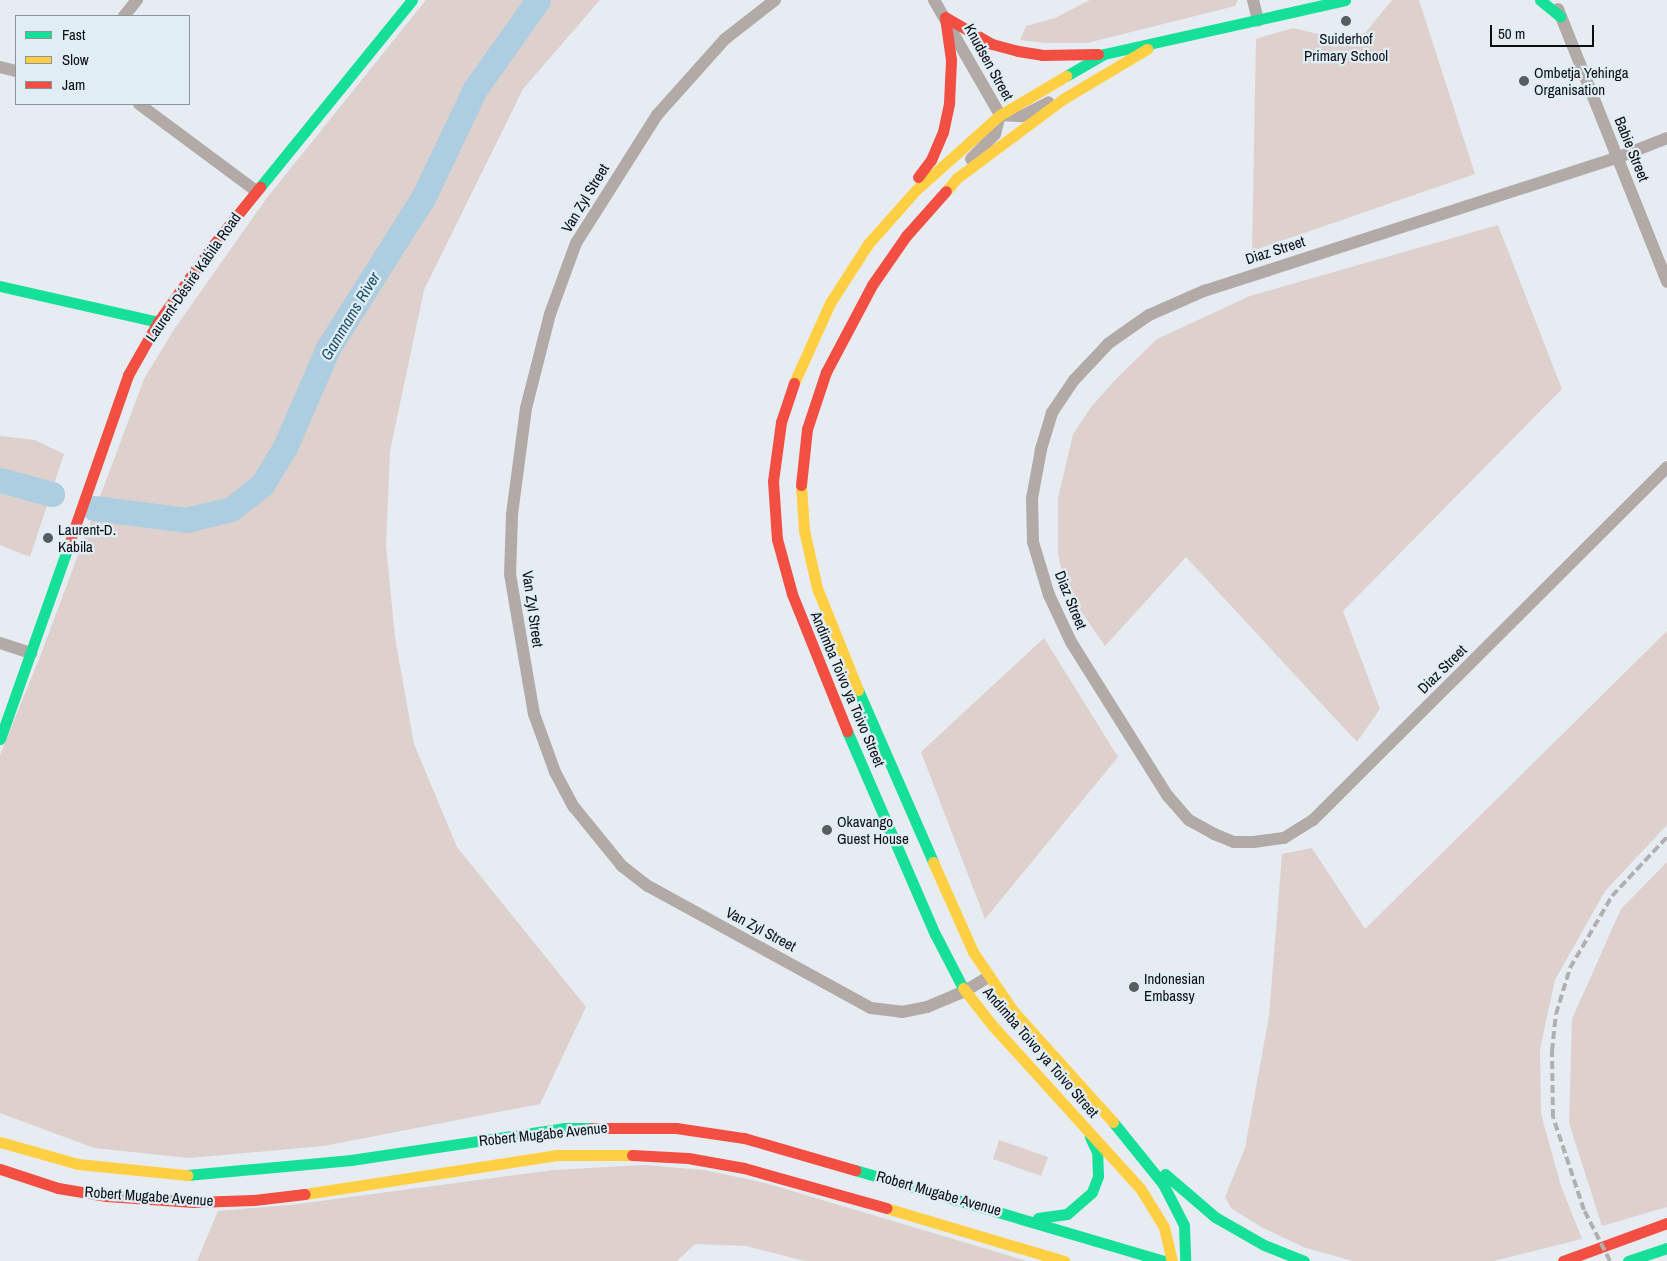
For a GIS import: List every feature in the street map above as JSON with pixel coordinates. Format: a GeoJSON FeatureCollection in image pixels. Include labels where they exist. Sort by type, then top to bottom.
{"type":"FeatureCollection","features":[{"type":"Feature","properties":{"kind":"street"},"geometry":{"type":"LineString","coordinates":[[125,15],[137,0]]}},
{"type":"Feature","properties":{"kind":"street","name":"Laurent-Désiré Kabila Road"},"geometry":{"type":"LineString","coordinates":[[0,739],[128,375],[158,322],[256,191],[412,0]]}},
{"type":"Feature","properties":{"kind":"street","name":"Van Zyl Street"},"geometry":{"type":"LineString","coordinates":[[775,0],[725,39],[657,115],[576,243],[550,314],[526,408],[512,515],[510,574],[533,705],[555,772],[574,807],[622,866],[648,886],[871,1008],[902,1012],[927,1007],[965,991],[988,977]]}},
{"type":"Feature","properties":{"kind":"street","name":"Knudsen Street"},"geometry":{"type":"LineString","coordinates":[[934,0],[1000,115]]}},
{"type":"Feature","properties":{"kind":"street"},"geometry":{"type":"LineString","coordinates":[[1253,0],[1258,20]]}},
{"type":"Feature","properties":{"kind":"street","name":"Andimba Toivo ya Toivo Street"},"geometry":{"type":"LineString","coordinates":[[1172,1261],[1159,1217],[1140,1188],[965,991],[920,905],[827,686],[792,594],[777,539],[773,481],[781,422],[793,384],[830,303],[868,244],[916,190],[1000,115],[1104,54],[1345,0]]}},
{"type":"Feature","properties":{"kind":"street"},"geometry":{"type":"LineString","coordinates":[[1540,0],[1560,16]]}},
{"type":"Feature","properties":{"kind":"street","name":"Babie Street"},"geometry":{"type":"LineString","coordinates":[[1554,0],[1667,282]]}},
{"type":"Feature","properties":{"kind":"street"},"geometry":{"type":"LineString","coordinates":[[945,17],[992,44],[1018,51],[1042,55],[1104,54]]}},
{"type":"Feature","properties":{"kind":"street"},"geometry":{"type":"LineString","coordinates":[[868,244],[930,160],[943,132],[949,102],[951,60],[945,17]]}},
{"type":"Feature","properties":{"kind":"street","name":"Andimba Toivo ya Toivo Street"},"geometry":{"type":"LineString","coordinates":[[956,178],[1063,99],[1165,40]]}},
{"type":"Feature","properties":{"kind":"street"},"geometry":{"type":"LineString","coordinates":[[0,68],[15,71]]}},
{"type":"Feature","properties":{"kind":"street","name":"Andimba Toivo ya Toivo Street"},"geometry":{"type":"LineString","coordinates":[[1000,115],[1022,116],[1046,102],[1063,99]]}},
{"type":"Feature","properties":{"kind":"street"},"geometry":{"type":"LineString","coordinates":[[140,105],[256,191]]}},
{"type":"Feature","properties":{"kind":"street","name":"Andimba Toivo ya Toivo Street"},"geometry":{"type":"LineString","coordinates":[[1000,115],[995,134],[906,236],[872,285],[826,372],[807,429],[801,478],[804,530],[817,588],[866,711],[948,901],[988,977],[1014,1012],[1125,1135],[1163,1184],[1179,1213],[1186,1235],[1185,1261]]}},
{"type":"Feature","properties":{"kind":"street","name":"Diaz Street"},"geometry":{"type":"LineString","coordinates":[[1667,138],[1618,156],[1206,290],[1150,315],[1109,343],[1074,380],[1052,413],[1041,450],[1032,498],[1033,542],[1049,595],[1071,642],[1167,794],[1190,820],[1214,834],[1234,842],[1254,842],[1284,838],[1312,820],[1667,467]]}},
{"type":"Feature","properties":{"kind":"street"},"geometry":{"type":"LineString","coordinates":[[0,286],[158,322]]}},
{"type":"Feature","properties":{"kind":"street"},"geometry":{"type":"LineString","coordinates":[[0,643],[30,653]]}},
{"type":"Feature","properties":{"kind":"street","name":"Robert Mugabe Avenue"},"geometry":{"type":"LineString","coordinates":[[0,1142],[78,1164],[196,1176],[351,1160],[564,1128],[676,1128],[744,1138],[1025,1218],[1164,1261]]}},
{"type":"Feature","properties":{"kind":"street"},"geometry":{"type":"LineString","coordinates":[[1025,1218],[1067,1214],[1092,1192],[1098,1176],[1097,1152],[1086,1128]]}},
{"type":"Feature","properties":{"kind":"street"},"geometry":{"type":"LineString","coordinates":[[0,1131],[78,1164]]}},
{"type":"Feature","properties":{"kind":"street"},"geometry":{"type":"LineString","coordinates":[[1125,1135],[1192,1201],[1215,1217],[1264,1245],[1304,1261]]}},
{"type":"Feature","properties":{"kind":"street","name":"Robert Mugabe Avenue"},"geometry":{"type":"LineString","coordinates":[[3,1171],[58,1188],[106,1196],[193,1202],[254,1200],[335,1190],[557,1156],[617,1154],[688,1158],[744,1168],[1064,1261]]}},
{"type":"Feature","properties":{"kind":"street"},"geometry":{"type":"LineString","coordinates":[[1563,1261],[1667,1223]]}},
{"type":"Feature","properties":{"kind":"street"},"geometry":{"type":"LineString","coordinates":[[1633,1259],[1667,1248]]}},
{"type":"Feature","properties":{"kind":"shaded area"},"geometry":{"type":"Polygon","coordinates":[[[426,0],[600,0],[523,89],[424,290],[390,451],[386,545],[395,637],[414,744],[457,847],[586,1007],[540,1104],[324,1146],[189,1158],[94,1148],[0,1113],[0,755],[41,654],[144,379],[173,331],[266,199],[426,0]]]}},
{"type":"Feature","properties":{"kind":"shaded area"},"geometry":{"type":"Polygon","coordinates":[[[1090,0],[1238,0],[1235,6],[1087,43],[1045,43],[1020,40],[1026,26],[1055,18],[1090,0]]]}},
{"type":"Feature","properties":{"kind":"shaded area"},"geometry":{"type":"Polygon","coordinates":[[[1392,0],[1419,0],[1475,174],[1252,251],[1256,39],[1293,28],[1339,39],[1365,33],[1392,0]]]}},
{"type":"Feature","properties":{"kind":"shaded area"},"geometry":{"type":"Polygon","coordinates":[[[1498,225],[1562,389],[1343,611],[1380,709],[1357,742],[1186,557],[1105,646],[1066,590],[1058,554],[1058,498],[1073,434],[1092,406],[1115,380],[1157,339],[1250,296],[1498,225]]]}},
{"type":"Feature","properties":{"kind":"shaded area"},"geometry":{"type":"Polygon","coordinates":[[[0,436],[35,440],[64,454],[30,557],[0,545],[0,436]]]}},
{"type":"Feature","properties":{"kind":"shaded area"},"geometry":{"type":"Polygon","coordinates":[[[1667,631],[1667,825],[1605,891],[1555,980],[1540,1049],[1541,1114],[1561,1186],[1582,1239],[1494,1261],[1353,1261],[1306,1248],[1261,1227],[1231,1208],[1225,1197],[1245,1148],[1269,1016],[1282,854],[1312,848],[1365,929],[1667,631]]]}},
{"type":"Feature","properties":{"kind":"shaded area"},"geometry":{"type":"Polygon","coordinates":[[[1044,638],[1118,757],[985,919],[921,752],[1044,638]]]}},
{"type":"Feature","properties":{"kind":"shaded area"},"geometry":{"type":"Polygon","coordinates":[[[1667,862],[1667,1207],[1602,1226],[1569,1123],[1572,1019],[1621,909],[1667,862]]]}},
{"type":"Feature","properties":{"kind":"shaded area"},"geometry":{"type":"Polygon","coordinates":[[[999,1140],[1048,1157],[1041,1176],[993,1159],[999,1140]]]}},
{"type":"Feature","properties":{"kind":"shaded area"},"geometry":{"type":"Polygon","coordinates":[[[644,1165],[704,1170],[765,1183],[1027,1261],[805,1261],[746,1246],[695,1244],[677,1261],[197,1261],[218,1211],[290,1205],[554,1170],[644,1165]]]}},
{"type":"Feature","properties":{"kind":"waterway","name":"Gammams River"},"geometry":{"type":"LineString","coordinates":[[94,508],[186,520],[231,509],[262,485],[285,447],[328,348],[423,198],[475,89],[538,0]]}},
{"type":"Feature","properties":{"kind":"waterway","name":"Gammams River"},"geometry":{"type":"LineString","coordinates":[[0,480],[52,494]]}},
{"type":"Feature","properties":{"kind":"railway"},"geometry":{"type":"LineString","coordinates":[[1610,1261],[1584,1210],[1553,1117],[1552,1051],[1556,1014],[1570,968],[1612,896],[1667,837]]}},
{"type":"Feature","properties":{"kind":"traffic: fast"},"geometry":{"type":"LineString","coordinates":[[260,187],[412,0]]}},
{"type":"Feature","properties":{"kind":"traffic: fast"},"geometry":{"type":"LineString","coordinates":[[1066,76],[1104,54],[1345,0]]}},
{"type":"Feature","properties":{"kind":"traffic: fast"},"geometry":{"type":"LineString","coordinates":[[1540,0],[1560,16]]}},
{"type":"Feature","properties":{"kind":"traffic: fast"},"geometry":{"type":"LineString","coordinates":[[0,286],[158,322]]}},
{"type":"Feature","properties":{"kind":"traffic: fast"},"geometry":{"type":"LineString","coordinates":[[0,739],[71,538]]}},
{"type":"Feature","properties":{"kind":"traffic: fast"},"geometry":{"type":"LineString","coordinates":[[858,690],[933,862]]}},
{"type":"Feature","properties":{"kind":"traffic: fast"},"geometry":{"type":"LineString","coordinates":[[847,731],[935,934],[963,988]]}},
{"type":"Feature","properties":{"kind":"traffic: fast"},"geometry":{"type":"LineString","coordinates":[[1113,1122],[1163,1184],[1184,1225],[1185,1261]]}},
{"type":"Feature","properties":{"kind":"traffic: fast"},"geometry":{"type":"LineString","coordinates":[[187,1175],[351,1160],[564,1128],[592,1128]]}},
{"type":"Feature","properties":{"kind":"traffic: fast"},"geometry":{"type":"LineString","coordinates":[[1038,1218],[1067,1214],[1092,1192],[1098,1176],[1097,1152],[1090,1137]]}},
{"type":"Feature","properties":{"kind":"traffic: fast"},"geometry":{"type":"LineString","coordinates":[[855,1170],[1164,1261]]}},
{"type":"Feature","properties":{"kind":"traffic: fast"},"geometry":{"type":"LineString","coordinates":[[1165,1174],[1215,1217],[1264,1245],[1304,1261]]}},
{"type":"Feature","properties":{"kind":"traffic: fast"},"geometry":{"type":"LineString","coordinates":[[1628,1261],[1667,1248]]}},
{"type":"Feature","properties":{"kind":"traffic: slow"},"geometry":{"type":"LineString","coordinates":[[946,191],[957,178],[1063,99],[1147,49]]}},
{"type":"Feature","properties":{"kind":"traffic: slow"},"geometry":{"type":"LineString","coordinates":[[794,383],[830,303],[868,244],[916,190],[1000,115],[1066,76]]}},
{"type":"Feature","properties":{"kind":"traffic: slow"},"geometry":{"type":"LineString","coordinates":[[801,485],[804,530],[817,588],[858,690]]}},
{"type":"Feature","properties":{"kind":"traffic: slow"},"geometry":{"type":"LineString","coordinates":[[933,862],[973,952],[1014,1012],[1113,1122]]}},
{"type":"Feature","properties":{"kind":"traffic: slow"},"geometry":{"type":"LineString","coordinates":[[963,988],[992,1025],[1140,1188],[1164,1227],[1172,1261]]}},
{"type":"Feature","properties":{"kind":"traffic: slow"},"geometry":{"type":"LineString","coordinates":[[0,1142],[78,1164],[187,1175]]}},
{"type":"Feature","properties":{"kind":"traffic: slow"},"geometry":{"type":"LineString","coordinates":[[305,1194],[557,1155],[632,1155]]}},
{"type":"Feature","properties":{"kind":"traffic: slow"},"geometry":{"type":"LineString","coordinates":[[886,1208],[1064,1261]]}},
{"type":"Feature","properties":{"kind":"traffic: jam"},"geometry":{"type":"LineString","coordinates":[[945,17],[992,44],[1018,51],[1042,55],[1098,54]]}},
{"type":"Feature","properties":{"kind":"traffic: jam"},"geometry":{"type":"LineString","coordinates":[[918,177],[931,160],[943,132],[949,103],[951,60],[945,17]]}},
{"type":"Feature","properties":{"kind":"traffic: jam"},"geometry":{"type":"LineString","coordinates":[[71,538],[128,375],[158,322],[210,249],[260,187]]}},
{"type":"Feature","properties":{"kind":"traffic: jam"},"geometry":{"type":"LineString","coordinates":[[801,485],[807,429],[826,372],[872,285],[906,236],[946,191]]}},
{"type":"Feature","properties":{"kind":"traffic: jam"},"geometry":{"type":"LineString","coordinates":[[794,383],[781,422],[773,481],[777,539],[792,594],[847,731]]}},
{"type":"Feature","properties":{"kind":"traffic: jam"},"geometry":{"type":"LineString","coordinates":[[592,1128],[676,1128],[744,1138],[855,1170]]}},
{"type":"Feature","properties":{"kind":"traffic: jam"},"geometry":{"type":"LineString","coordinates":[[632,1155],[688,1158],[744,1168],[886,1208]]}},
{"type":"Feature","properties":{"kind":"traffic: jam"},"geometry":{"type":"LineString","coordinates":[[0,1169],[58,1188],[106,1196],[193,1202],[254,1200],[305,1194]]}},
{"type":"Feature","properties":{"kind":"traffic: jam"},"geometry":{"type":"LineString","coordinates":[[1563,1261],[1667,1223]]}},
{"type":"Feature","properties":{"kind":"place","name":"Suiderhof Primary School"},"geometry":{"type":"Point","coordinates":[1346,21]}},
{"type":"Feature","properties":{"kind":"place","name":"Ombetja Yehinga Organisation"},"geometry":{"type":"Point","coordinates":[1524,81]}},
{"type":"Feature","properties":{"kind":"place","name":"Laurent-D. Kabila"},"geometry":{"type":"Point","coordinates":[48,538]}},
{"type":"Feature","properties":{"kind":"place","name":"Okavango Guest House"},"geometry":{"type":"Point","coordinates":[827,830]}},
{"type":"Feature","properties":{"kind":"place","name":"Indonesian Embassy"},"geometry":{"type":"Point","coordinates":[1134,987]}}]}
